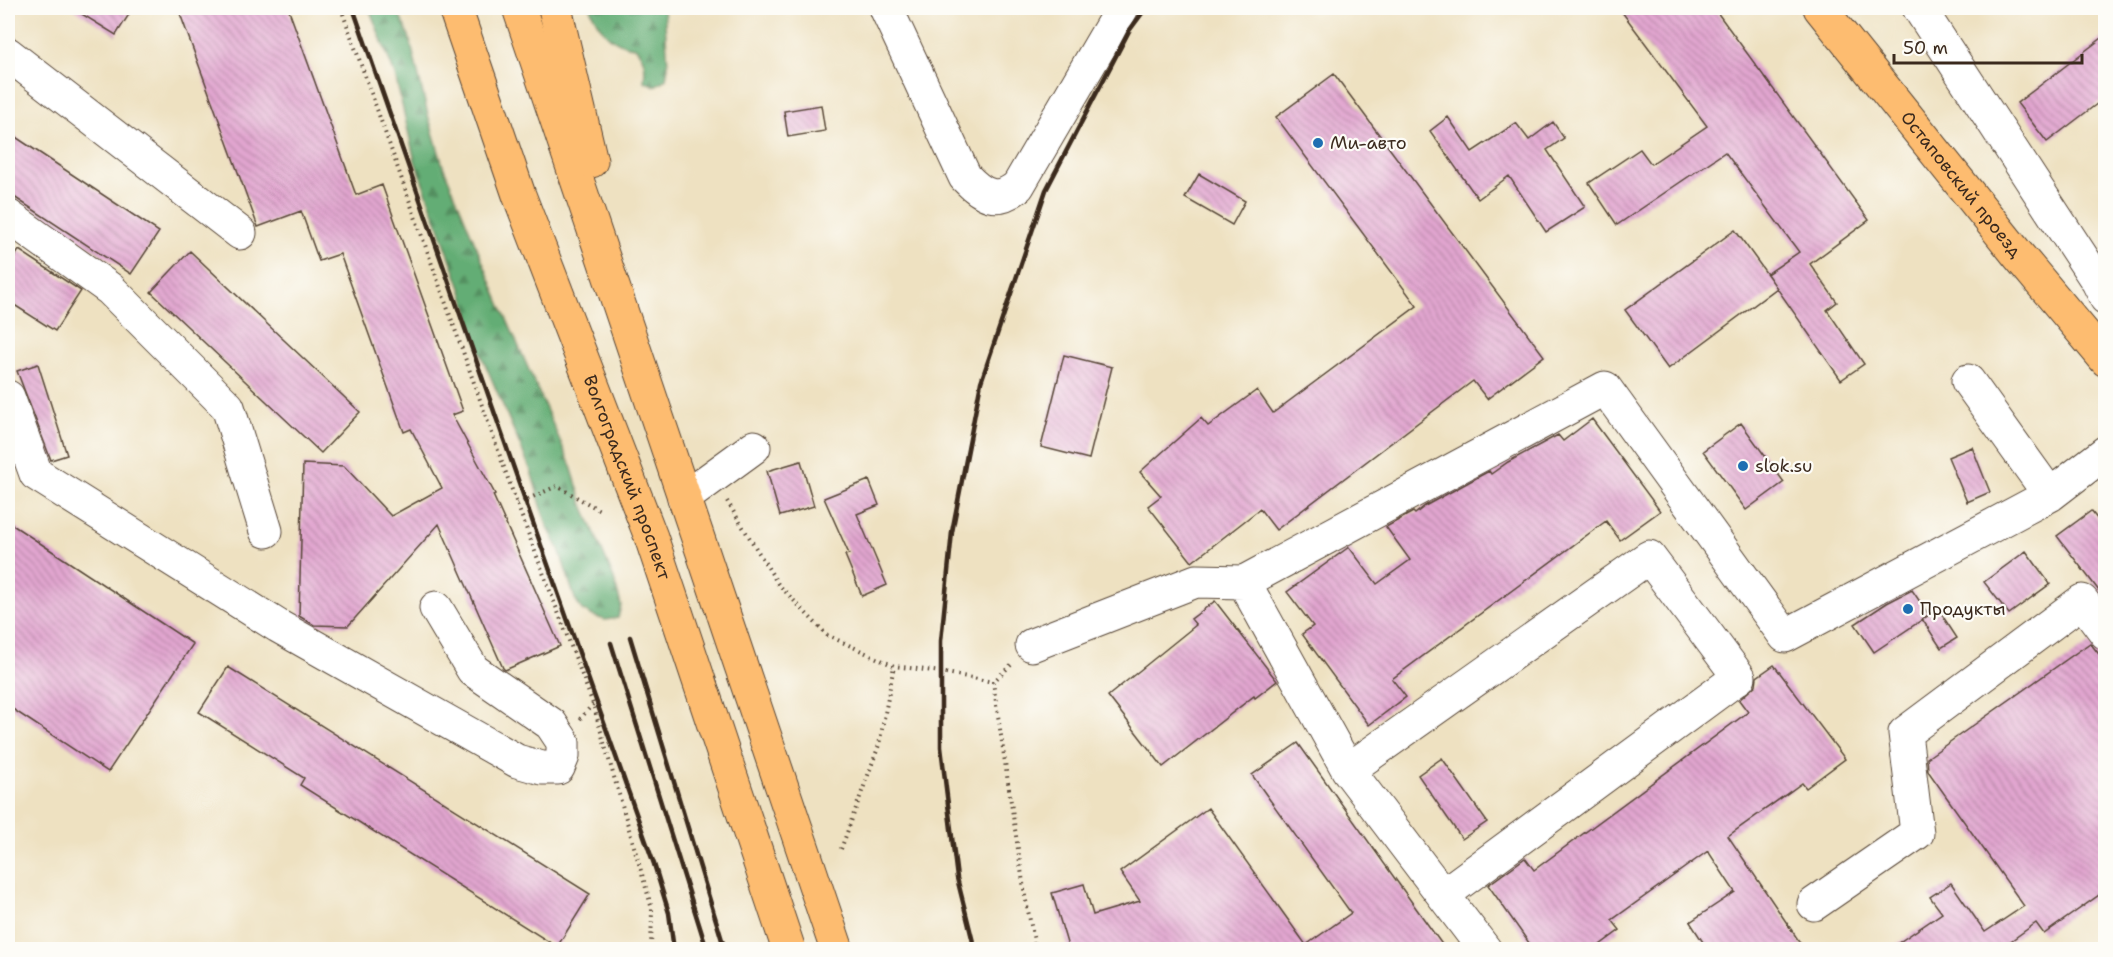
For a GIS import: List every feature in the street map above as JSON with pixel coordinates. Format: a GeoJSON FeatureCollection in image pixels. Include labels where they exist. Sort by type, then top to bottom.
{"type":"FeatureCollection","features":[{"type":"Feature","properties":{"kind":"main road","name":"Волгоградский проспект"},"geometry":{"type":"LineString","coordinates":[[455,8],[519,195],[651,537],[789,950]]}},
{"type":"Feature","properties":{"kind":"main road"},"geometry":{"type":"LineString","coordinates":[[519,8],[837,950]]}},
{"type":"Feature","properties":{"kind":"main road"},"geometry":{"type":"LineString","coordinates":[[555,8],[636,356]]}},
{"type":"Feature","properties":{"kind":"main road","name":"Остаповский проезд"},"geometry":{"type":"LineString","coordinates":[[1820,8],[2106,360]]}},
{"type":"Feature","properties":{"kind":"lane"},"geometry":{"type":"LineString","coordinates":[[886,8],[965,177],[977,190],[993,196],[1008,194],[1018,186],[1122,8]]}},
{"type":"Feature","properties":{"kind":"lane"},"geometry":{"type":"LineString","coordinates":[[1919,8],[2102,290],[2100,312],[2081,330]]}},
{"type":"Feature","properties":{"kind":"lane"},"geometry":{"type":"LineString","coordinates":[[8,54],[240,233]]}},
{"type":"Feature","properties":{"kind":"lane"},"geometry":{"type":"LineString","coordinates":[[8,216],[110,289],[228,407],[266,531]]}},
{"type":"Feature","properties":{"kind":"lane"},"geometry":{"type":"LineString","coordinates":[[1968,381],[2050,495]]}},
{"type":"Feature","properties":{"kind":"lane"},"geometry":{"type":"LineString","coordinates":[[1032,645],[1196,581],[1244,582],[1605,388],[1785,636],[2050,495],[2106,452]]}},
{"type":"Feature","properties":{"kind":"lane"},"geometry":{"type":"LineString","coordinates":[[8,397],[36,474],[278,626],[517,761],[542,768],[558,768],[563,742],[551,724],[473,670],[436,608]]}},
{"type":"Feature","properties":{"kind":"lane"},"geometry":{"type":"LineString","coordinates":[[684,498],[754,447]]}},
{"type":"Feature","properties":{"kind":"lane"},"geometry":{"type":"LineString","coordinates":[[1348,770],[1649,557],[1739,677],[1443,895]]}},
{"type":"Feature","properties":{"kind":"lane"},"geometry":{"type":"LineString","coordinates":[[1244,582],[1348,770],[1482,948]]}},
{"type":"Feature","properties":{"kind":"lane"},"geometry":{"type":"LineString","coordinates":[[1815,904],[1917,833],[1905,734],[2082,601],[2106,633]]}},
{"type":"Feature","properties":{"kind":"path"},"geometry":{"type":"LineString","coordinates":[[341,8],[517,504],[593,704],[652,909],[651,950]]}},
{"type":"Feature","properties":{"kind":"path"},"geometry":{"type":"LineString","coordinates":[[713,478],[778,584],[827,635],[894,666],[993,682]]}},
{"type":"Feature","properties":{"kind":"path"},"geometry":{"type":"LineString","coordinates":[[517,504],[557,486],[601,510]]}},
{"type":"Feature","properties":{"kind":"path"},"geometry":{"type":"LineString","coordinates":[[993,682],[1032,645]]}},
{"type":"Feature","properties":{"kind":"path"},"geometry":{"type":"LineString","coordinates":[[840,849],[879,745],[894,666]]}},
{"type":"Feature","properties":{"kind":"path"},"geometry":{"type":"LineString","coordinates":[[993,682],[1025,896],[1036,950]]}},
{"type":"Feature","properties":{"kind":"green space"},"geometry":{"type":"Polygon","coordinates":[[[369,8],[396,8],[409,36],[443,166],[571,466],[583,505],[614,579],[621,605],[618,618],[605,620],[593,616],[582,610],[575,599],[559,549],[547,526],[531,471],[480,352],[462,291],[415,161],[395,75],[369,8]]]}},
{"type":"Feature","properties":{"kind":"green space"},"geometry":{"type":"Polygon","coordinates":[[[590,8],[664,8],[668,66],[666,79],[655,86],[644,81],[644,62],[641,55],[635,47],[619,43],[607,34],[597,22],[590,8]]]}},
{"type":"Feature","properties":{"kind":"building"},"geometry":{"type":"Polygon","coordinates":[[[72,8],[133,8],[116,35],[72,8]]]}},
{"type":"Feature","properties":{"kind":"building"},"geometry":{"type":"Polygon","coordinates":[[[178,8],[288,8],[356,195],[382,185],[463,411],[452,415],[495,494],[493,495],[560,646],[505,670],[503,668],[439,524],[348,626],[314,625],[299,616],[303,464],[344,466],[391,516],[442,488],[411,429],[404,432],[340,254],[319,261],[301,211],[258,227],[178,8]]]}},
{"type":"Feature","properties":{"kind":"building"},"geometry":{"type":"Polygon","coordinates":[[[1619,8],[1714,8],[1869,220],[1810,264],[1837,302],[1827,310],[1864,364],[1841,380],[1767,274],[1799,252],[1725,152],[1617,225],[1589,183],[1640,149],[1651,164],[1707,126],[1619,8]]]}},
{"type":"Feature","properties":{"kind":"building"},"geometry":{"type":"Polygon","coordinates":[[[2106,35],[2106,97],[2047,142],[2017,103],[2106,35]]]}},
{"type":"Feature","properties":{"kind":"building"},"geometry":{"type":"Polygon","coordinates":[[[1334,74],[1544,356],[1487,399],[1473,381],[1276,530],[1260,509],[1192,562],[1148,506],[1161,496],[1140,472],[1201,418],[1208,426],[1257,390],[1273,413],[1417,306],[1276,117],[1334,74]]]}},
{"type":"Feature","properties":{"kind":"building"},"geometry":{"type":"Polygon","coordinates":[[[821,105],[825,131],[788,137],[784,111],[821,105]]]}},
{"type":"Feature","properties":{"kind":"building"},"geometry":{"type":"Polygon","coordinates":[[[1448,117],[1472,152],[1516,123],[1529,140],[1553,122],[1564,138],[1547,150],[1585,207],[1546,232],[1509,176],[1478,199],[1430,131],[1448,117]]]}},
{"type":"Feature","properties":{"kind":"building"},"geometry":{"type":"Polygon","coordinates":[[[8,132],[159,232],[131,274],[8,193],[8,132]]]}},
{"type":"Feature","properties":{"kind":"building"},"geometry":{"type":"Polygon","coordinates":[[[1199,174],[1245,201],[1232,225],[1185,198],[1199,174]]]}},
{"type":"Feature","properties":{"kind":"building"},"geometry":{"type":"Polygon","coordinates":[[[1735,230],[1777,288],[1668,369],[1625,310],[1735,230]]]}},
{"type":"Feature","properties":{"kind":"building"},"geometry":{"type":"Polygon","coordinates":[[[19,250],[81,291],[55,331],[8,301],[8,268],[19,250]]]}},
{"type":"Feature","properties":{"kind":"building"},"geometry":{"type":"Polygon","coordinates":[[[190,251],[360,412],[321,453],[151,292],[190,251]]]}},
{"type":"Feature","properties":{"kind":"building"},"geometry":{"type":"Polygon","coordinates":[[[1064,355],[1112,367],[1089,459],[1041,447],[1064,355]]]}},
{"type":"Feature","properties":{"kind":"building"},"geometry":{"type":"Polygon","coordinates":[[[38,364],[67,455],[51,460],[17,371],[38,364]]]}},
{"type":"Feature","properties":{"kind":"building"},"geometry":{"type":"Polygon","coordinates":[[[1592,419],[1660,511],[1620,540],[1606,521],[1392,679],[1406,697],[1369,725],[1302,634],[1313,626],[1287,592],[1349,547],[1377,584],[1410,560],[1386,527],[1413,512],[1415,514],[1425,506],[1489,471],[1491,474],[1508,462],[1558,435],[1563,441],[1592,419]]]}},
{"type":"Feature","properties":{"kind":"building","name":"slok.su"},"geometry":{"type":"Polygon","coordinates":[[[1741,423],[1784,482],[1746,510],[1703,451],[1741,423]]]}},
{"type":"Feature","properties":{"kind":"building"},"geometry":{"type":"Polygon","coordinates":[[[1972,447],[1990,492],[1967,502],[1948,457],[1972,447]]]}},
{"type":"Feature","properties":{"kind":"building"},"geometry":{"type":"Polygon","coordinates":[[[801,461],[814,506],[780,516],[767,471],[801,461]]]}},
{"type":"Feature","properties":{"kind":"building"},"geometry":{"type":"Polygon","coordinates":[[[869,480],[879,505],[857,514],[887,585],[862,596],[845,555],[849,554],[824,498],[869,480]]]}},
{"type":"Feature","properties":{"kind":"building"},"geometry":{"type":"Polygon","coordinates":[[[2091,511],[2106,530],[2106,600],[2057,536],[2091,511]]]}},
{"type":"Feature","properties":{"kind":"building"},"geometry":{"type":"Polygon","coordinates":[[[8,522],[193,644],[108,772],[8,706],[8,522]]]}},
{"type":"Feature","properties":{"kind":"building"},"geometry":{"type":"Polygon","coordinates":[[[2026,551],[2050,584],[2009,614],[1984,582],[2026,551]]]}},
{"type":"Feature","properties":{"kind":"building"},"geometry":{"type":"Polygon","coordinates":[[[1912,590],[1929,615],[1874,652],[1855,624],[1912,590]]]}},
{"type":"Feature","properties":{"kind":"building"},"geometry":{"type":"Polygon","coordinates":[[[1215,601],[1277,681],[1255,698],[1254,696],[1163,767],[1108,696],[1196,625],[1191,619],[1215,601]]]}},
{"type":"Feature","properties":{"kind":"building"},"geometry":{"type":"Polygon","coordinates":[[[1938,609],[1957,638],[1941,648],[1922,619],[1938,609]]]}},
{"type":"Feature","properties":{"kind":"building"},"geometry":{"type":"Polygon","coordinates":[[[2090,643],[2106,663],[2106,890],[2044,934],[2036,923],[1998,950],[1888,950],[1942,913],[1930,897],[1951,883],[1985,932],[2024,906],[1928,771],[1927,758],[2090,643]]]}},
{"type":"Feature","properties":{"kind":"building"},"geometry":{"type":"Polygon","coordinates":[[[1774,665],[1845,759],[1806,788],[1802,783],[1728,836],[1805,950],[1708,950],[1690,922],[1735,892],[1708,851],[1612,920],[1620,930],[1593,950],[1534,950],[1488,885],[1525,858],[1534,870],[1748,712],[1739,700],[1756,685],[1757,677],[1774,665]]]}},
{"type":"Feature","properties":{"kind":"building"},"geometry":{"type":"Polygon","coordinates":[[[228,667],[590,894],[557,947],[300,785],[304,778],[199,712],[228,667]]]}},
{"type":"Feature","properties":{"kind":"building"},"geometry":{"type":"Polygon","coordinates":[[[1298,743],[1446,950],[1069,950],[1052,893],[1084,884],[1093,915],[1140,901],[1120,872],[1208,808],[1306,945],[1351,913],[1252,775],[1298,743]]]}},
{"type":"Feature","properties":{"kind":"building"},"geometry":{"type":"Polygon","coordinates":[[[1442,758],[1487,822],[1462,839],[1418,775],[1442,758]]]}},
{"type":"Feature","properties":{"kind":"railway"},"geometry":{"type":"LineString","coordinates":[[353,8],[654,864],[669,913],[674,950]]}},
{"type":"Feature","properties":{"kind":"railway"},"geometry":{"type":"LineString","coordinates":[[975,950],[957,878],[941,747],[941,641],[952,532],[981,382],[1046,190],[1129,31],[1146,8]]}},
{"type":"Feature","properties":{"kind":"railway"},"geometry":{"type":"LineString","coordinates":[[630,637],[725,950]]}},
{"type":"Feature","properties":{"kind":"railway"},"geometry":{"type":"LineString","coordinates":[[611,643],[707,950]]}},
{"type":"Feature","properties":{"kind":"place","name":"Ми-авто"},"geometry":{"type":"Point","coordinates":[1318,143]}},
{"type":"Feature","properties":{"kind":"place","name":"slok.su"},"geometry":{"type":"Point","coordinates":[1743,466]}},
{"type":"Feature","properties":{"kind":"place","name":"Продукты"},"geometry":{"type":"Point","coordinates":[1908,609]}}]}
